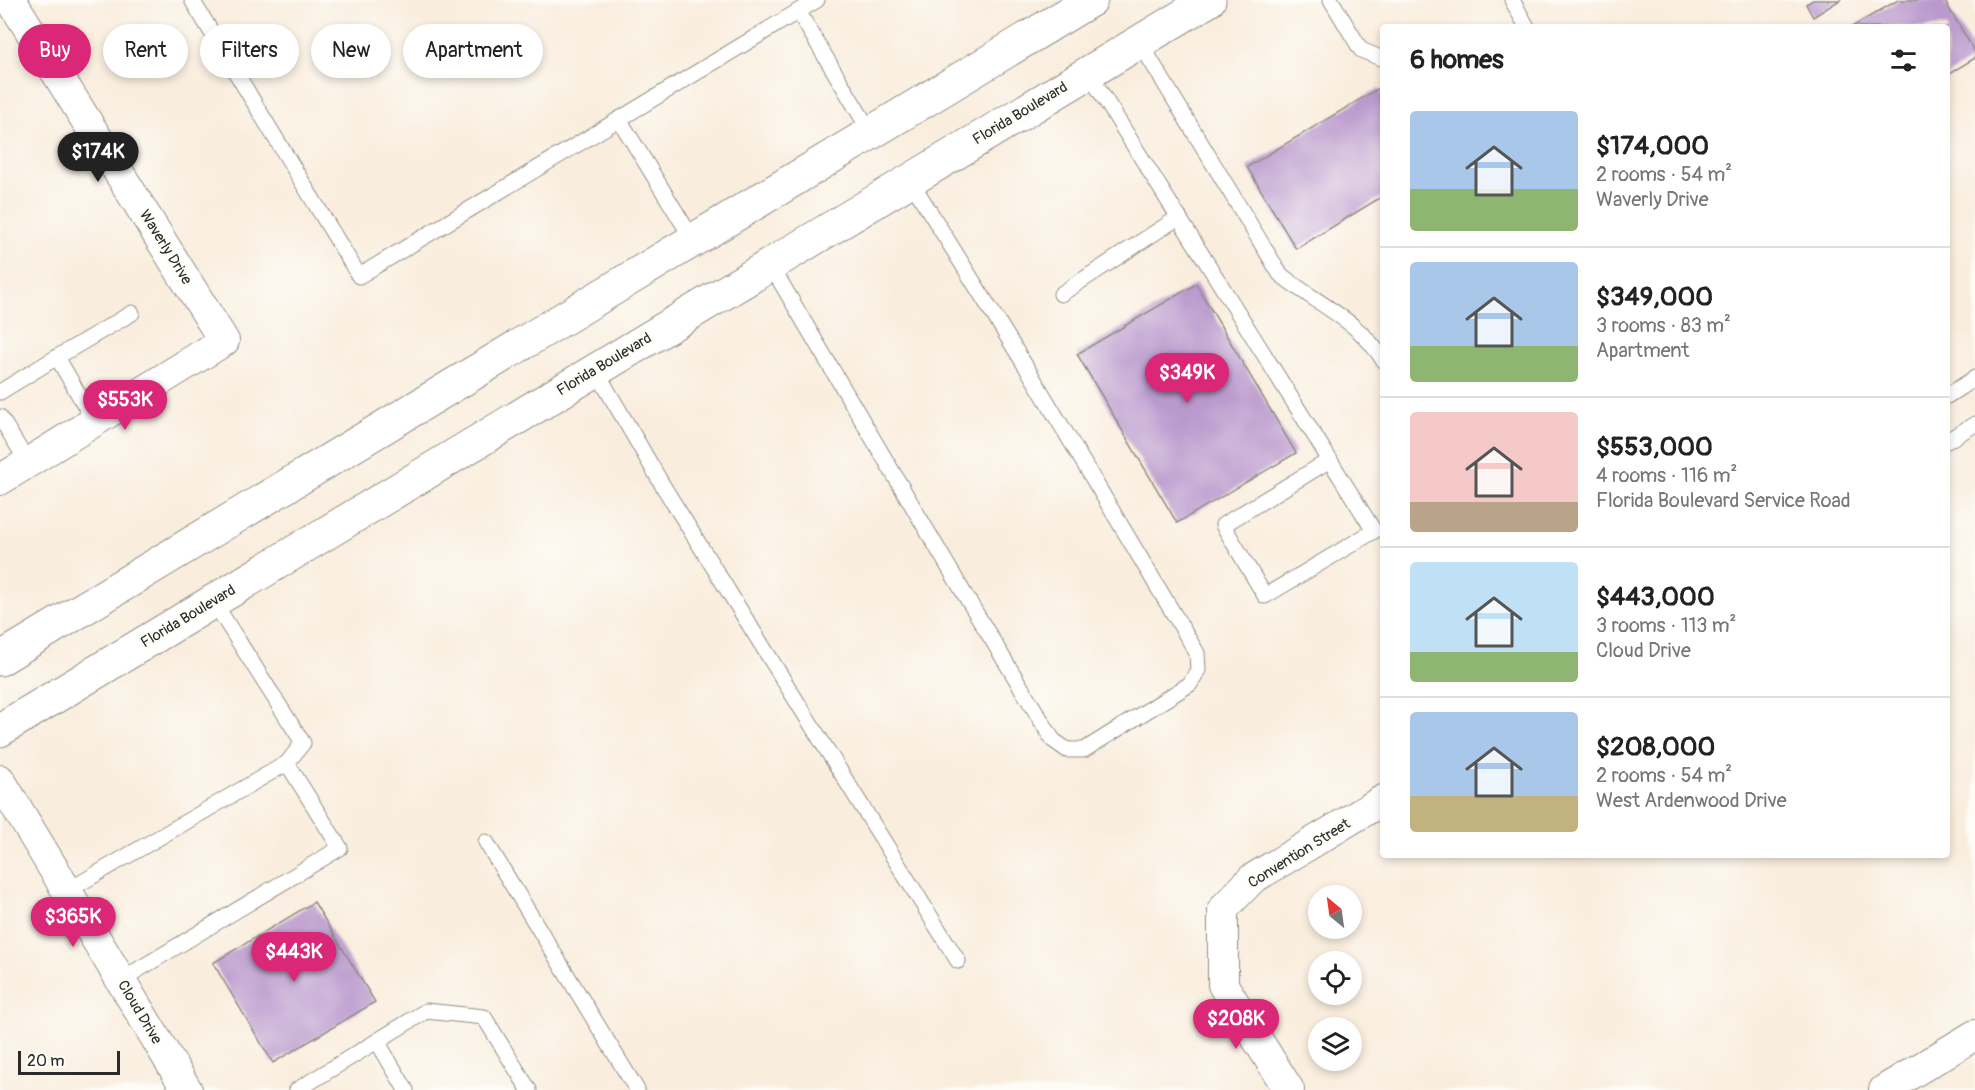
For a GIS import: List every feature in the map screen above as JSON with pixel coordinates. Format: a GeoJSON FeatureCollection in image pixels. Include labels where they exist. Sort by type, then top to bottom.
{"type":"FeatureCollection","features":[{"type":"Feature","properties":{"kind":"main road"},"geometry":{"type":"LineString","coordinates":[[0,659],[1090,0]]}},
{"type":"Feature","properties":{"kind":"main road","name":"Florida Boulevard"},"geometry":{"type":"LineString","coordinates":[[0,730],[1209,0]]}},
{"type":"Feature","properties":{"kind":"street","name":"Waverly Drive"},"geometry":{"type":"LineString","coordinates":[[11,0],[225,341],[94,422]]}},
{"type":"Feature","properties":{"kind":"street"},"geometry":{"type":"LineString","coordinates":[[0,480],[94,422]]}},
{"type":"Feature","properties":{"kind":"street","name":"Cloud Drive"},"geometry":{"type":"LineString","coordinates":[[0,780],[187,1090]]}},
{"type":"Feature","properties":{"kind":"street","name":"Convention Street"},"geometry":{"type":"LineString","coordinates":[[1289,1090],[1223,985],[1223,909],[1252,879],[1380,802]]}},
{"type":"Feature","properties":{"kind":"street"},"geometry":{"type":"LineString","coordinates":[[1884,1090],[1975,1035]]}},
{"type":"Feature","properties":{"kind":"lane"},"geometry":{"type":"LineString","coordinates":[[192,0],[358,276],[817,0]]}},
{"type":"Feature","properties":{"kind":"lane"},"geometry":{"type":"LineString","coordinates":[[1331,0],[1361,50],[1380,58]]}},
{"type":"Feature","properties":{"kind":"lane"},"geometry":{"type":"LineString","coordinates":[[1512,0],[1525,24]]}},
{"type":"Feature","properties":{"kind":"lane"},"geometry":{"type":"LineString","coordinates":[[798,11],[871,133]]}},
{"type":"Feature","properties":{"kind":"lane"},"geometry":{"type":"LineString","coordinates":[[1139,41],[1280,274],[1305,295],[1346,318],[1375,347],[1380,355]]}},
{"type":"Feature","properties":{"kind":"lane"},"geometry":{"type":"LineString","coordinates":[[1088,72],[1179,217],[1330,460],[1374,531],[1265,596],[1223,525],[1330,460]]}},
{"type":"Feature","properties":{"kind":"lane"},"geometry":{"type":"LineString","coordinates":[[620,119],[693,240]]}},
{"type":"Feature","properties":{"kind":"lane"},"geometry":{"type":"LineString","coordinates":[[770,264],[1053,740],[1067,750],[1084,750],[1190,684],[1198,670],[1197,653],[1033,378],[910,180]]}},
{"type":"Feature","properties":{"kind":"lane"},"geometry":{"type":"LineString","coordinates":[[1061,294],[1179,217]]}},
{"type":"Feature","properties":{"kind":"lane"},"geometry":{"type":"LineString","coordinates":[[0,393],[132,313]]}},
{"type":"Feature","properties":{"kind":"lane"},"geometry":{"type":"LineString","coordinates":[[57,357],[94,422]]}},
{"type":"Feature","properties":{"kind":"lane"},"geometry":{"type":"LineString","coordinates":[[595,369],[663,486],[958,961]]}},
{"type":"Feature","properties":{"kind":"lane"},"geometry":{"type":"LineString","coordinates":[[1950,394],[1975,378]]}},
{"type":"Feature","properties":{"kind":"lane"},"geometry":{"type":"LineString","coordinates":[[0,417],[28,463]]}},
{"type":"Feature","properties":{"kind":"lane"},"geometry":{"type":"LineString","coordinates":[[1950,439],[1975,424]]}},
{"type":"Feature","properties":{"kind":"lane"},"geometry":{"type":"LineString","coordinates":[[68,891],[286,763],[303,743],[213,601]]}},
{"type":"Feature","properties":{"kind":"lane"},"geometry":{"type":"LineString","coordinates":[[121,980],[340,848],[286,763]]}},
{"type":"Feature","properties":{"kind":"lane"},"geometry":{"type":"LineString","coordinates":[[486,842],[637,1090]]}},
{"type":"Feature","properties":{"kind":"lane"},"geometry":{"type":"LineString","coordinates":[[297,1090],[426,1011],[484,1017],[529,1090]]}},
{"type":"Feature","properties":{"kind":"lane"},"geometry":{"type":"LineString","coordinates":[[377,1041],[406,1090]]}},
{"type":"Feature","properties":{"kind":"building"},"geometry":{"type":"Polygon","coordinates":[[[1813,0],[1840,0],[1813,17],[1806,4],[1813,0]]]}},
{"type":"Feature","properties":{"kind":"building"},"geometry":{"type":"Polygon","coordinates":[[[1898,0],[1944,0],[1975,52],[1975,58],[1950,73],[1950,24],[1857,24],[1898,0]]]}},
{"type":"Feature","properties":{"kind":"building"},"geometry":{"type":"Polygon","coordinates":[[[1380,90],[1380,198],[1296,249],[1247,167],[1380,90]]]}},
{"type":"Feature","properties":{"kind":"building"},"geometry":{"type":"Polygon","coordinates":[[[1196,284],[1296,453],[1177,523],[1077,354],[1196,284]]]}},
{"type":"Feature","properties":{"kind":"building"},"geometry":{"type":"Polygon","coordinates":[[[314,902],[375,1002],[273,1063],[213,963],[314,902]]]}}]}
